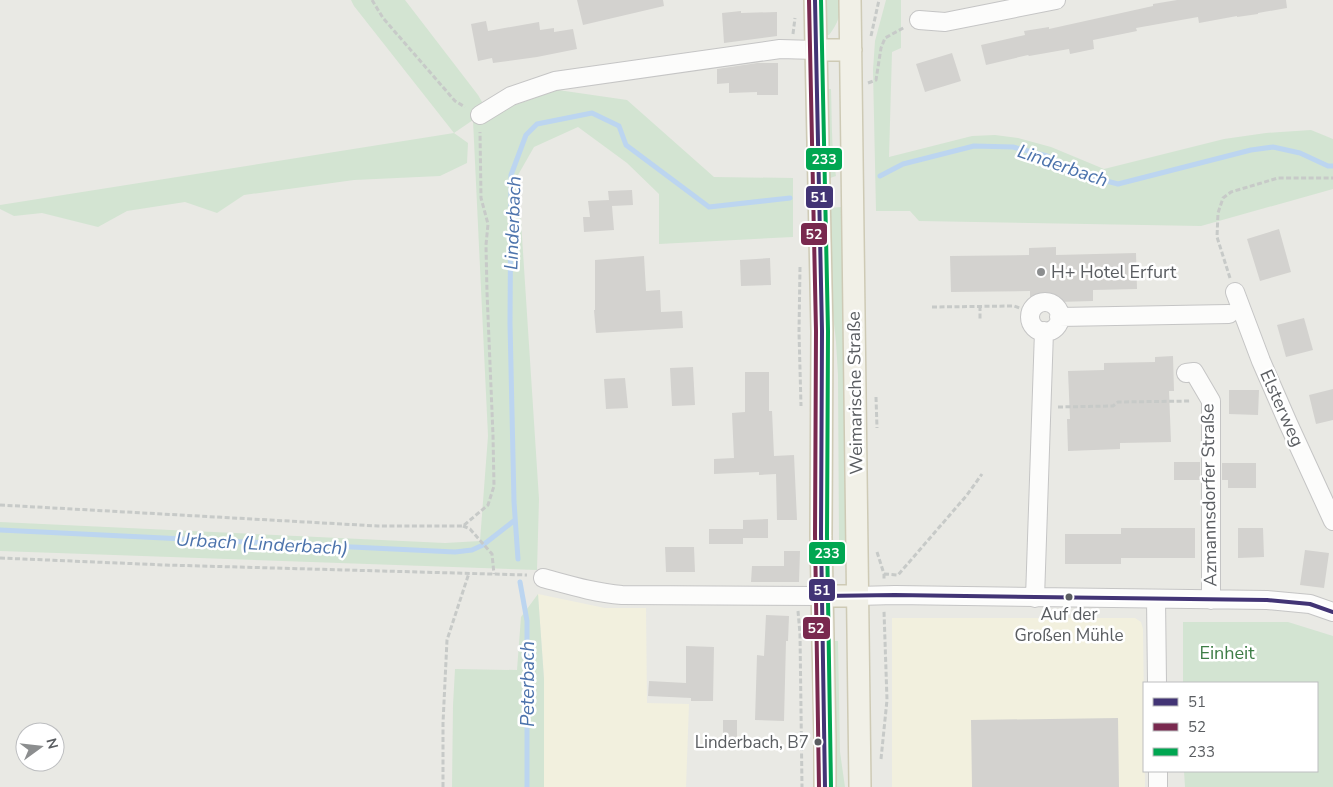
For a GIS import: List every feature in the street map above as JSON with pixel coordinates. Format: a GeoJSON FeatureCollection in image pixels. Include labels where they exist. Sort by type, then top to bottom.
{"type":"FeatureCollection","features":[{"type":"Feature","properties":{"kind":"main road","name":"Weimarische Straße"},"geometry":{"type":"LineString","coordinates":[[815,0],[822,331],[824,787]]}},
{"type":"Feature","properties":{"kind":"main road","name":"Weimarische Straße"},"geometry":{"type":"LineString","coordinates":[[850,0],[860,787]]}},
{"type":"Feature","properties":{"kind":"main road"},"geometry":{"type":"LineString","coordinates":[[816,50],[851,50]]}},
{"type":"Feature","properties":{"kind":"main road"},"geometry":{"type":"LineString","coordinates":[[822,596],[857,596]]}},
{"type":"Feature","properties":{"kind":"street"},"geometry":{"type":"LineString","coordinates":[[918,20],[945,22],[1056,0]]}},
{"type":"Feature","properties":{"kind":"street"},"geometry":{"type":"LineString","coordinates":[[480,115],[511,96],[555,81],[780,49],[816,50]]}},
{"type":"Feature","properties":{"kind":"street","name":"Elsterweg"},"geometry":{"type":"LineString","coordinates":[[1235,292],[1261,361],[1333,521]]}},
{"type":"Feature","properties":{"kind":"street"},"geometry":{"type":"LineString","coordinates":[[1051,303],[1058,310],[1060,317],[1056,327],[1050,331],[1044,331],[1032,325],[1030,317],[1039,304],[1051,303]]}},
{"type":"Feature","properties":{"kind":"street"},"geometry":{"type":"LineString","coordinates":[[1060,317],[1229,314]]}},
{"type":"Feature","properties":{"kind":"street"},"geometry":{"type":"LineString","coordinates":[[1035,598],[1044,331]]}},
{"type":"Feature","properties":{"kind":"street","name":"Azmannsdorfer Straße"},"geometry":{"type":"LineString","coordinates":[[1186,373],[1194,372],[1211,401],[1211,600]]}},
{"type":"Feature","properties":{"kind":"street"},"geometry":{"type":"LineString","coordinates":[[543,578],[584,590],[609,594],[822,596]]}},
{"type":"Feature","properties":{"kind":"street","name":"Azmannsdorfer Straße"},"geometry":{"type":"LineString","coordinates":[[857,596],[1267,600],[1310,604],[1333,612]]}},
{"type":"Feature","properties":{"kind":"street"},"geometry":{"type":"LineString","coordinates":[[1156,599],[1157,682]]}},
{"type":"Feature","properties":{"kind":"street"},"geometry":{"type":"LineString","coordinates":[[1158,772],[1158,787]]}},
{"type":"Feature","properties":{"kind":"path"},"geometry":{"type":"LineString","coordinates":[[372,0],[383,18],[455,101],[480,115],[481,198],[488,224],[486,245],[494,486],[488,505],[463,526]]}},
{"type":"Feature","properties":{"kind":"path"},"geometry":{"type":"LineString","coordinates":[[792,49],[795,16]]}},
{"type":"Feature","properties":{"kind":"path"},"geometry":{"type":"LineString","coordinates":[[867,83],[876,80],[881,48],[885,38],[918,20]]}},
{"type":"Feature","properties":{"kind":"path"},"geometry":{"type":"LineString","coordinates":[[1235,292],[1217,237],[1218,213],[1223,198],[1231,192],[1278,178],[1333,178]]}},
{"type":"Feature","properties":{"kind":"path"},"geometry":{"type":"LineString","coordinates":[[932,307],[1039,304]]}},
{"type":"Feature","properties":{"kind":"path"},"geometry":{"type":"LineString","coordinates":[[980,306],[980,321]]}},
{"type":"Feature","properties":{"kind":"path"},"geometry":{"type":"LineString","coordinates":[[1040,407],[1113,406],[1118,402],[1211,401]]}},
{"type":"Feature","properties":{"kind":"path"},"geometry":{"type":"LineString","coordinates":[[884,574],[898,574],[967,495],[982,474]]}},
{"type":"Feature","properties":{"kind":"path"},"geometry":{"type":"LineString","coordinates":[[0,505],[378,526],[463,526],[470,530],[492,554],[494,574]]}},
{"type":"Feature","properties":{"kind":"path"},"geometry":{"type":"LineString","coordinates":[[0,558],[165,565],[531,575],[543,578]]}},
{"type":"Feature","properties":{"kind":"path"},"geometry":{"type":"LineString","coordinates":[[443,787],[443,723],[447,640],[469,573]]}},
{"type":"Feature","properties":{"kind":"path"},"geometry":{"type":"LineString","coordinates":[[798,615],[800,634],[802,787]]}},
{"type":"Feature","properties":{"kind":"path"},"geometry":{"type":"LineString","coordinates":[[880,767],[887,700],[884,616]]}},
{"type":"Feature","properties":{"kind":"shaded area"},"geometry":{"type":"Polygon","coordinates":[[[538,594],[605,608],[646,608],[647,703],[689,704],[686,787],[544,787],[544,679],[538,594]]]}},
{"type":"Feature","properties":{"kind":"shaded area"},"geometry":{"type":"Polygon","coordinates":[[[892,618],[1135,618],[1141,622],[1143,629],[1143,772],[1145,772],[1145,787],[892,787],[892,618]]]}},
{"type":"Feature","properties":{"kind":"green space"},"geometry":{"type":"Polygon","coordinates":[[[351,0],[405,0],[478,95],[489,114],[558,90],[627,100],[714,177],[793,178],[793,237],[659,244],[659,194],[627,163],[578,127],[534,147],[518,175],[539,499],[537,570],[0,551],[0,522],[445,543],[480,541],[488,436],[473,120],[454,133],[351,0]]]}},
{"type":"Feature","properties":{"kind":"green space"},"geometry":{"type":"Polygon","coordinates":[[[826,0],[840,0],[838,19],[829,35],[826,35],[826,0]]]}},
{"type":"Feature","properties":{"kind":"green space"},"geometry":{"type":"Polygon","coordinates":[[[886,0],[901,0],[901,48],[892,52],[889,157],[972,136],[995,135],[1018,138],[1051,147],[1104,169],[1224,139],[1266,133],[1311,130],[1333,139],[1333,189],[1201,226],[919,221],[910,211],[876,211],[873,70],[875,41],[886,0]]]}},
{"type":"Feature","properties":{"kind":"green space"},"geometry":{"type":"Polygon","coordinates":[[[826,89],[831,89],[832,143],[836,176],[827,179],[826,89]]]}},
{"type":"Feature","properties":{"kind":"green space"},"geometry":{"type":"Polygon","coordinates":[[[454,133],[468,143],[467,163],[440,176],[354,180],[244,195],[217,213],[185,202],[127,211],[98,227],[42,213],[14,216],[0,209],[0,205],[454,133]]]}},
{"type":"Feature","properties":{"kind":"green space"},"geometry":{"type":"Polygon","coordinates":[[[842,207],[846,540],[839,540],[838,375],[827,208],[842,207]]]}},
{"type":"Feature","properties":{"kind":"green space"},"geometry":{"type":"Polygon","coordinates":[[[538,594],[544,679],[544,787],[452,787],[455,669],[517,670],[521,617],[538,594]]]}},
{"type":"Feature","properties":{"kind":"green space","name":"Einheit"},"geometry":{"type":"Polygon","coordinates":[[[1183,622],[1288,622],[1333,636],[1333,787],[1185,787],[1184,772],[1318,772],[1318,682],[1183,682],[1183,622]]]}},
{"type":"Feature","properties":{"kind":"green space"},"geometry":{"type":"Polygon","coordinates":[[[832,641],[838,641],[840,752],[845,787],[834,787],[832,641]]]}},
{"type":"Feature","properties":{"kind":"building"},"geometry":{"type":"Polygon","coordinates":[[[577,0],[663,0],[664,6],[583,25],[577,0]]]}},
{"type":"Feature","properties":{"kind":"building"},"geometry":{"type":"Polygon","coordinates":[[[1177,0],[1286,0],[1287,8],[1199,23],[1198,17],[1136,28],[1137,31],[1093,40],[1094,49],[1070,54],[1069,49],[1028,55],[986,65],[981,45],[1025,35],[1024,31],[1049,27],[1049,29],[1177,0]]]}},
{"type":"Feature","properties":{"kind":"building"},"geometry":{"type":"Polygon","coordinates":[[[741,11],[741,13],[777,12],[777,36],[724,43],[722,13],[741,11]]]}},
{"type":"Feature","properties":{"kind":"building"},"geometry":{"type":"Polygon","coordinates":[[[486,21],[488,31],[539,22],[540,30],[554,28],[554,32],[573,29],[577,49],[493,63],[492,58],[478,61],[471,24],[486,21]]]}},
{"type":"Feature","properties":{"kind":"building"},"geometry":{"type":"Polygon","coordinates":[[[952,53],[961,81],[925,92],[916,64],[952,53]]]}},
{"type":"Feature","properties":{"kind":"building"},"geometry":{"type":"Polygon","coordinates":[[[757,63],[778,63],[778,95],[757,95],[757,92],[729,93],[729,83],[717,84],[717,69],[757,63]]]}},
{"type":"Feature","properties":{"kind":"building"},"geometry":{"type":"Polygon","coordinates":[[[632,190],[633,205],[612,206],[614,230],[584,232],[583,217],[590,217],[588,201],[609,200],[608,191],[632,190]]]}},
{"type":"Feature","properties":{"kind":"building"},"geometry":{"type":"Polygon","coordinates":[[[1279,229],[1291,272],[1260,281],[1247,239],[1279,229]]]}},
{"type":"Feature","properties":{"kind":"building"},"geometry":{"type":"Polygon","coordinates":[[[1056,247],[1056,255],[1136,253],[1137,289],[1093,290],[1093,301],[1057,302],[1057,296],[1030,297],[1030,291],[951,292],[950,256],[1029,255],[1029,248],[1056,247]]]}},
{"type":"Feature","properties":{"kind":"building"},"geometry":{"type":"Polygon","coordinates":[[[644,256],[646,291],[660,290],[661,312],[682,311],[683,328],[596,333],[594,310],[595,260],[644,256]]]}},
{"type":"Feature","properties":{"kind":"building"},"geometry":{"type":"Polygon","coordinates":[[[770,258],[771,285],[741,286],[740,260],[770,258]]]}},
{"type":"Feature","properties":{"kind":"building"},"geometry":{"type":"Polygon","coordinates":[[[1304,318],[1313,350],[1286,357],[1277,325],[1304,318]]]}},
{"type":"Feature","properties":{"kind":"building"},"geometry":{"type":"Polygon","coordinates":[[[1173,356],[1174,391],[1169,391],[1171,442],[1120,443],[1120,449],[1068,451],[1067,419],[1070,419],[1068,371],[1104,370],[1104,363],[1155,362],[1155,357],[1173,356]]]}},
{"type":"Feature","properties":{"kind":"building"},"geometry":{"type":"Polygon","coordinates":[[[693,367],[695,405],[672,406],[670,368],[693,367]]]}},
{"type":"Feature","properties":{"kind":"building"},"geometry":{"type":"Polygon","coordinates":[[[745,372],[769,372],[769,411],[772,411],[774,456],[794,455],[797,520],[777,520],[776,474],[759,475],[759,472],[714,474],[714,459],[734,458],[732,413],[745,412],[745,372]]]}},
{"type":"Feature","properties":{"kind":"building"},"geometry":{"type":"Polygon","coordinates":[[[625,378],[628,408],[606,409],[604,379],[625,378]]]}},
{"type":"Feature","properties":{"kind":"building"},"geometry":{"type":"Polygon","coordinates":[[[1333,389],[1333,420],[1316,424],[1309,395],[1333,389]]]}},
{"type":"Feature","properties":{"kind":"building"},"geometry":{"type":"Polygon","coordinates":[[[1229,390],[1259,390],[1258,415],[1229,414],[1229,390]]]}},
{"type":"Feature","properties":{"kind":"building"},"geometry":{"type":"Polygon","coordinates":[[[1174,462],[1200,462],[1200,480],[1174,480],[1174,462]]]}},
{"type":"Feature","properties":{"kind":"building"},"geometry":{"type":"Polygon","coordinates":[[[1222,463],[1256,463],[1256,488],[1228,488],[1228,480],[1222,480],[1222,463]]]}},
{"type":"Feature","properties":{"kind":"building"},"geometry":{"type":"Polygon","coordinates":[[[768,519],[768,538],[743,538],[743,520],[768,519]]]}},
{"type":"Feature","properties":{"kind":"building"},"geometry":{"type":"Polygon","coordinates":[[[1121,528],[1195,528],[1195,558],[1121,558],[1121,564],[1065,564],[1065,534],[1121,534],[1121,528]]]}},
{"type":"Feature","properties":{"kind":"building"},"geometry":{"type":"Polygon","coordinates":[[[1238,528],[1263,528],[1264,557],[1238,558],[1238,528]]]}},
{"type":"Feature","properties":{"kind":"building"},"geometry":{"type":"Polygon","coordinates":[[[709,529],[743,529],[743,544],[709,544],[709,529]]]}},
{"type":"Feature","properties":{"kind":"building"},"geometry":{"type":"Polygon","coordinates":[[[665,547],[694,547],[695,572],[666,572],[665,547]]]}},
{"type":"Feature","properties":{"kind":"building"},"geometry":{"type":"Polygon","coordinates":[[[1305,550],[1329,553],[1324,588],[1300,585],[1305,550]]]}},
{"type":"Feature","properties":{"kind":"building"},"geometry":{"type":"Polygon","coordinates":[[[784,551],[800,551],[799,582],[751,582],[752,566],[784,566],[784,551]]]}},
{"type":"Feature","properties":{"kind":"building"},"geometry":{"type":"Polygon","coordinates":[[[766,615],[789,616],[788,641],[786,641],[784,721],[755,720],[757,655],[764,656],[766,615]]]}},
{"type":"Feature","properties":{"kind":"building"},"geometry":{"type":"Polygon","coordinates":[[[686,646],[714,647],[713,701],[691,701],[691,698],[648,696],[649,681],[686,683],[686,646]]]}},
{"type":"Feature","properties":{"kind":"building"},"geometry":{"type":"Polygon","coordinates":[[[1118,718],[1119,787],[972,787],[971,720],[1118,718]]]}},
{"type":"Feature","properties":{"kind":"building"},"geometry":{"type":"Polygon","coordinates":[[[723,720],[737,720],[737,738],[723,738],[723,720]]]}},
{"type":"Feature","properties":{"kind":"waterway","name":"Linderbach"},"geometry":{"type":"LineString","coordinates":[[518,559],[514,502],[510,323],[511,175],[526,135],[537,124],[592,113],[619,126],[626,145],[709,207],[790,198]]}},
{"type":"Feature","properties":{"kind":"waterway","name":"Linderbach"},"geometry":{"type":"LineString","coordinates":[[880,176],[903,164],[974,146],[1013,147],[1047,156],[1083,175],[1118,184],[1251,150],[1273,147],[1300,153],[1328,166],[1333,166]]}},
{"type":"Feature","properties":{"kind":"waterway","name":"Urbach (Linderbach)"},"geometry":{"type":"LineString","coordinates":[[0,530],[455,552],[472,550],[483,545],[515,520]]}},
{"type":"Feature","properties":{"kind":"waterway","name":"Peterbach"},"geometry":{"type":"LineString","coordinates":[[520,582],[527,621],[527,787]]}},
{"type":"Feature","properties":{"kind":"transit line","name":"52"},"geometry":{"type":"LineString","coordinates":[[809,0],[816,331],[815,536],[819,787]]}},
{"type":"Feature","properties":{"kind":"transit line","name":"51"},"geometry":{"type":"LineString","coordinates":[[815,0],[822,331],[821,536],[825,787]]}},
{"type":"Feature","properties":{"kind":"transit line","name":"233"},"geometry":{"type":"LineString","coordinates":[[821,0],[828,331],[827,536],[831,787]]}},
{"type":"Feature","properties":{"kind":"transit line","name":"51"},"geometry":{"type":"LineString","coordinates":[[822,596],[895,595],[1267,600],[1310,604],[1333,612]]}},
{"type":"Feature","properties":{"kind":"place","name":"H+ Hotel Erfurt"},"geometry":{"type":"Point","coordinates":[1041,272]}},
{"type":"Feature","properties":{"kind":"place","name":"Auf der Großen Mühle"},"geometry":{"type":"Point","coordinates":[1069,597]}},
{"type":"Feature","properties":{"kind":"place","name":"Linderbach, B7"},"geometry":{"type":"Point","coordinates":[818,742]}}]}
